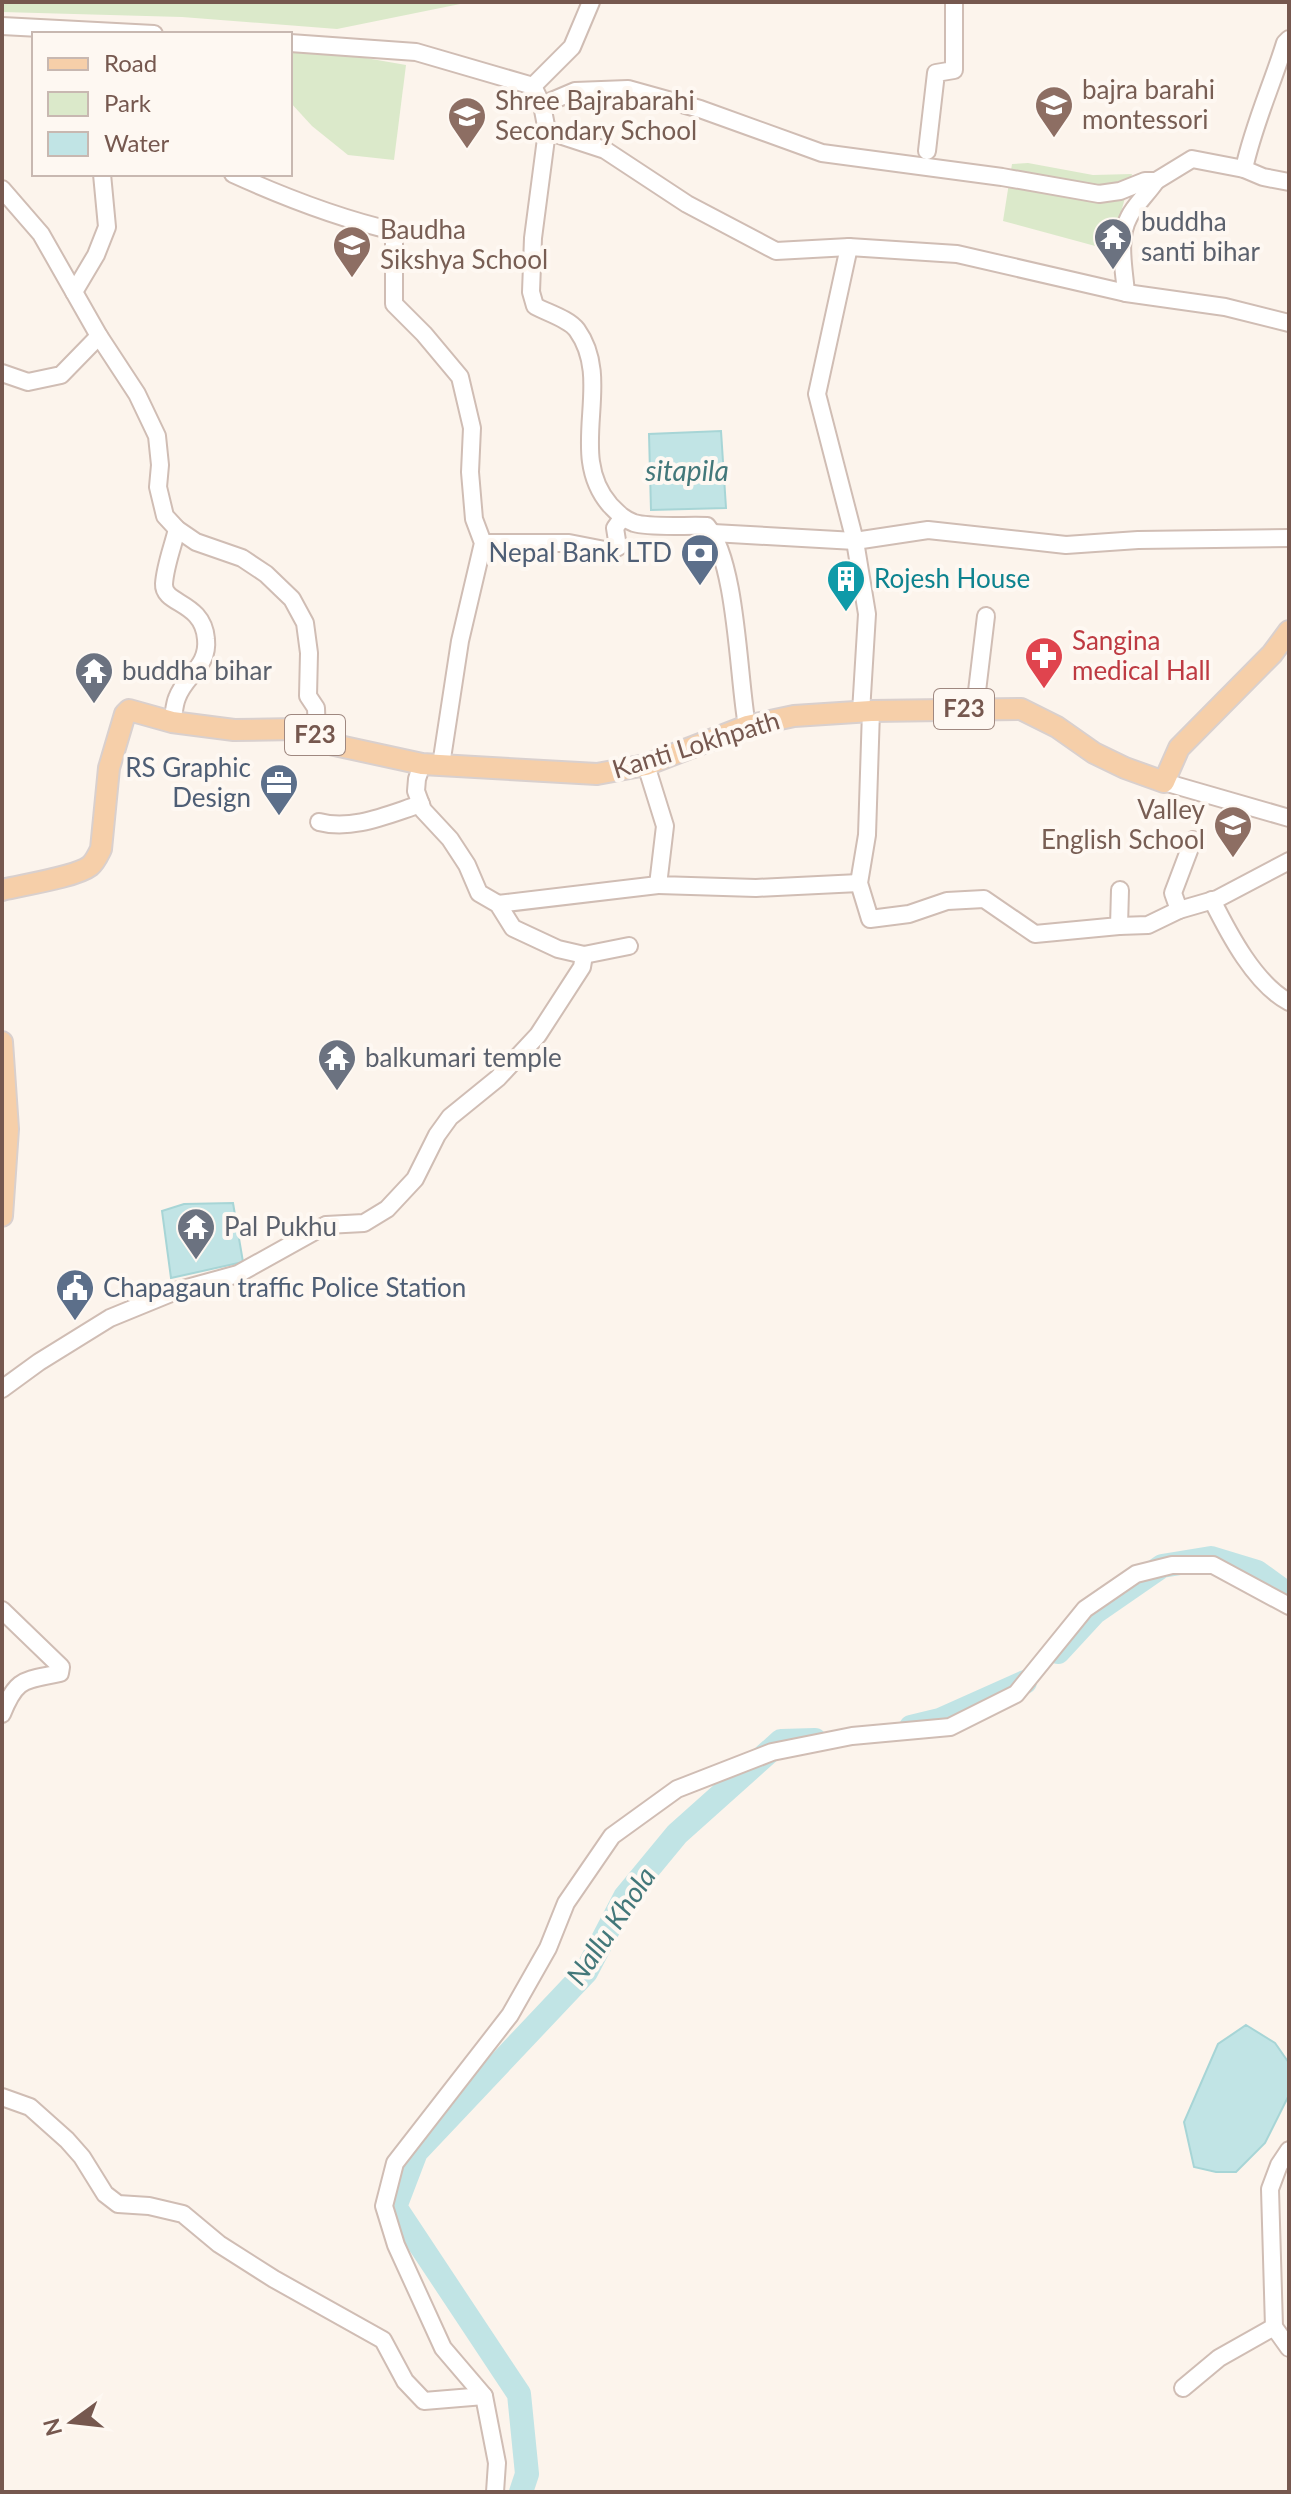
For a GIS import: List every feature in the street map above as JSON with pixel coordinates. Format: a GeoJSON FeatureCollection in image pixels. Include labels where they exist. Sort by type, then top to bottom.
{"type":"FeatureCollection","features":[{"type":"Feature","properties":{"kind":"main road"},"geometry":{"type":"LineString","coordinates":[[1164,782],[1179,748],[1272,654],[1289,631]]}},
{"type":"Feature","properties":{"kind":"main road","name":"Kanti Lokhpath"},"geometry":{"type":"LineString","coordinates":[[2,890],[89,867],[101,849],[109,768],[125,714],[135,711],[172,722],[234,730],[298,729],[317,735],[330,744],[431,764],[597,774],[646,765],[747,726],[794,716],[975,708],[1021,709],[1057,727],[1094,753],[1164,782]]}},
{"type":"Feature","properties":{"kind":"main road"},"geometry":{"type":"LineString","coordinates":[[2,1042],[8,1129],[3,1208]]}},
{"type":"Feature","properties":{"kind":"street"},"geometry":{"type":"LineString","coordinates":[[533,86],[572,47],[591,2]]}},
{"type":"Feature","properties":{"kind":"street"},"geometry":{"type":"LineString","coordinates":[[927,151],[936,73],[954,70],[954,2]]}},
{"type":"Feature","properties":{"kind":"street"},"geometry":{"type":"LineString","coordinates":[[2,26],[97,32]]}},
{"type":"Feature","properties":{"kind":"street"},"geometry":{"type":"LineString","coordinates":[[1244,169],[1251,135],[1289,39]]}},
{"type":"Feature","properties":{"kind":"street"},"geometry":{"type":"LineString","coordinates":[[292,43],[416,52],[533,86],[542,105],[547,131],[533,238],[531,292],[535,306],[575,327],[590,354],[593,387],[590,465],[602,495],[622,518],[638,524],[707,526],[713,533],[728,572],[747,726]]}},
{"type":"Feature","properties":{"kind":"street"},"geometry":{"type":"LineString","coordinates":[[542,105],[575,91],[628,89],[700,109],[822,153],[1002,177],[1099,194],[1120,191],[1145,181],[1156,181]]}},
{"type":"Feature","properties":{"kind":"street"},"geometry":{"type":"LineString","coordinates":[[547,131],[605,150],[687,204],[776,251],[849,247],[957,254],[1126,293],[1225,307],[1289,323]]}},
{"type":"Feature","properties":{"kind":"street"},"geometry":{"type":"LineString","coordinates":[[1126,293],[1122,245],[1129,216],[1156,181],[1192,159],[1289,182]]}},
{"type":"Feature","properties":{"kind":"street"},"geometry":{"type":"LineString","coordinates":[[74,292],[96,255],[107,227],[102,176]]}},
{"type":"Feature","properties":{"kind":"street"},"geometry":{"type":"LineString","coordinates":[[237,176],[286,199],[394,231],[394,304],[460,377],[472,428],[470,472],[474,519],[483,543],[431,764],[416,791],[421,804],[467,865],[479,893],[498,904],[513,928],[558,949],[584,955],[629,946]]}},
{"type":"Feature","properties":{"kind":"street"},"geometry":{"type":"LineString","coordinates":[[2,189],[41,234],[99,336],[137,394],[157,436],[160,465],[158,487],[165,516],[196,542],[242,558],[266,574],[292,599],[305,623],[309,653],[308,696],[316,708],[317,735]]}},
{"type":"Feature","properties":{"kind":"street"},"geometry":{"type":"LineString","coordinates":[[849,247],[817,394],[855,541],[867,614],[867,835],[859,883],[870,919],[909,914],[947,901],[984,899],[1035,934],[1148,925],[1179,910],[1212,900],[1289,861]]}},
{"type":"Feature","properties":{"kind":"street"},"geometry":{"type":"LineString","coordinates":[[2,373],[28,382],[61,375],[99,336]]}},
{"type":"Feature","properties":{"kind":"street"},"geometry":{"type":"LineString","coordinates":[[483,543],[569,543],[610,551],[618,547],[615,528],[622,518]]}},
{"type":"Feature","properties":{"kind":"street"},"geometry":{"type":"LineString","coordinates":[[172,722],[177,697],[203,662],[206,640],[195,611],[168,596],[163,586],[177,529]]}},
{"type":"Feature","properties":{"kind":"street"},"geometry":{"type":"LineString","coordinates":[[713,533],[855,541],[928,530],[1066,545],[1138,540],[1289,538]]}},
{"type":"Feature","properties":{"kind":"street"},"geometry":{"type":"LineString","coordinates":[[975,708],[986,616]]}},
{"type":"Feature","properties":{"kind":"street"},"geometry":{"type":"LineString","coordinates":[[646,765],[665,826],[658,885]]}},
{"type":"Feature","properties":{"kind":"street"},"geometry":{"type":"LineString","coordinates":[[1164,782],[1289,818]]}},
{"type":"Feature","properties":{"kind":"street"},"geometry":{"type":"LineString","coordinates":[[319,822],[355,824],[421,804]]}},
{"type":"Feature","properties":{"kind":"street"},"geometry":{"type":"LineString","coordinates":[[1179,910],[1173,893],[1193,840]]}},
{"type":"Feature","properties":{"kind":"street"},"geometry":{"type":"LineString","coordinates":[[498,904],[658,885],[756,888],[859,883]]}},
{"type":"Feature","properties":{"kind":"street"},"geometry":{"type":"LineString","coordinates":[[1119,926],[1120,890]]}},
{"type":"Feature","properties":{"kind":"street"},"geometry":{"type":"LineString","coordinates":[[1212,900],[1232,941],[1276,996],[1289,1002]]}},
{"type":"Feature","properties":{"kind":"street"},"geometry":{"type":"LineString","coordinates":[[2,1389],[110,1318],[176,1291],[238,1274],[326,1225],[364,1223],[387,1209],[415,1179],[437,1135],[450,1117],[498,1078],[538,1035],[582,967],[584,955]]}},
{"type":"Feature","properties":{"kind":"street"},"geometry":{"type":"LineString","coordinates":[[495,2492],[497,2463],[484,2396],[443,2348],[396,2245],[384,2206],[395,2163],[510,2015],[548,1948],[566,1903],[612,1836],[677,1789],[772,1752],[852,1736],[950,1727],[990,1708],[1016,1694],[1085,1609],[1136,1574],[1172,1565],[1213,1565],[1289,1606]]}},
{"type":"Feature","properties":{"kind":"street"},"geometry":{"type":"LineString","coordinates":[[2,1610],[61,1667],[56,1675],[22,1681],[10,1695],[2,1714]]}},
{"type":"Feature","properties":{"kind":"street"},"geometry":{"type":"LineString","coordinates":[[2,2097],[30,2107],[67,2140],[82,2157],[105,2194],[118,2204],[149,2206],[183,2214],[219,2244],[274,2279],[383,2340],[405,2381],[424,2401],[484,2396]]}},
{"type":"Feature","properties":{"kind":"street"},"geometry":{"type":"LineString","coordinates":[[1289,2150],[1279,2165],[1270,2189],[1274,2327],[1289,2348]]}},
{"type":"Feature","properties":{"kind":"street"},"geometry":{"type":"LineString","coordinates":[[1183,2388],[1219,2358],[1274,2327]]}},
{"type":"Feature","properties":{"kind":"green space"},"geometry":{"type":"Polygon","coordinates":[[[2,2],[470,2],[337,29],[182,17],[2,12],[2,2]]]}},
{"type":"Feature","properties":{"kind":"green space"},"geometry":{"type":"Polygon","coordinates":[[[314,49],[406,65],[394,160],[348,155],[312,126],[292,104],[292,51],[314,49]]]}},
{"type":"Feature","properties":{"kind":"green space"},"geometry":{"type":"Polygon","coordinates":[[[1028,163],[1093,175],[1132,174],[1110,250],[1003,221],[1012,164],[1028,163]]]}},
{"type":"Feature","properties":{"kind":"water","name":"sitapila"},"geometry":{"type":"Polygon","coordinates":[[[721,431],[726,508],[651,510],[649,434],[721,431]]]}},
{"type":"Feature","properties":{"kind":"water"},"geometry":{"type":"Polygon","coordinates":[[[233,1203],[243,1262],[171,1278],[162,1211],[184,1204],[233,1203]]]}},
{"type":"Feature","properties":{"kind":"water"},"geometry":{"type":"Polygon","coordinates":[[[1246,2025],[1275,2043],[1289,2063],[1289,2095],[1265,2143],[1236,2172],[1194,2167],[1184,2122],[1218,2044],[1246,2025]]]}},
{"type":"Feature","properties":{"kind":"waterway","name":"Nallu Khola"},"geometry":{"type":"LineString","coordinates":[[1058,1652],[1094,1613],[1162,1566],[1211,1558],[1257,1572],[1289,1595]]}},
{"type":"Feature","properties":{"kind":"waterway","name":"Nallu Khola"},"geometry":{"type":"LineString","coordinates":[[911,1727],[940,1720],[1025,1682]]}},
{"type":"Feature","properties":{"kind":"waterway","name":"Nallu Khola"},"geometry":{"type":"LineString","coordinates":[[521,2492],[527,2474],[519,2394],[395,2207],[416,2152],[586,1972],[625,1897],[677,1834],[781,1741],[815,1740]]}},
{"type":"Feature","properties":{"kind":"place","name":"bajra barahi montessori"},"geometry":{"type":"Point","coordinates":[1054,139]}},
{"type":"Feature","properties":{"kind":"place","name":"Shree Bajrabarahi Secondary School"},"geometry":{"type":"Point","coordinates":[467,150]}},
{"type":"Feature","properties":{"kind":"place","name":"buddha santi bihar"},"geometry":{"type":"Point","coordinates":[1113,271]}},
{"type":"Feature","properties":{"kind":"place","name":"Baudha Sikshya School"},"geometry":{"type":"Point","coordinates":[352,279]}},
{"type":"Feature","properties":{"kind":"place","name":"Nepal Bank LTD"},"geometry":{"type":"Point","coordinates":[700,587]}},
{"type":"Feature","properties":{"kind":"place","name":"Rojesh House"},"geometry":{"type":"Point","coordinates":[846,613]}},
{"type":"Feature","properties":{"kind":"place","name":"Sangina medical Hall"},"geometry":{"type":"Point","coordinates":[1044,690]}},
{"type":"Feature","properties":{"kind":"place","name":"buddha bihar"},"geometry":{"type":"Point","coordinates":[94,705]}},
{"type":"Feature","properties":{"kind":"place","name":"RS Graphic Design"},"geometry":{"type":"Point","coordinates":[279,817]}},
{"type":"Feature","properties":{"kind":"place","name":"Valley English School"},"geometry":{"type":"Point","coordinates":[1233,859]}},
{"type":"Feature","properties":{"kind":"place","name":"balkumari temple"},"geometry":{"type":"Point","coordinates":[337,1092]}},
{"type":"Feature","properties":{"kind":"place","name":"Pal Pukhu"},"geometry":{"type":"Point","coordinates":[196,1261]}},
{"type":"Feature","properties":{"kind":"place","name":"Chapagaun traffic Police Station"},"geometry":{"type":"Point","coordinates":[75,1322]}}]}
